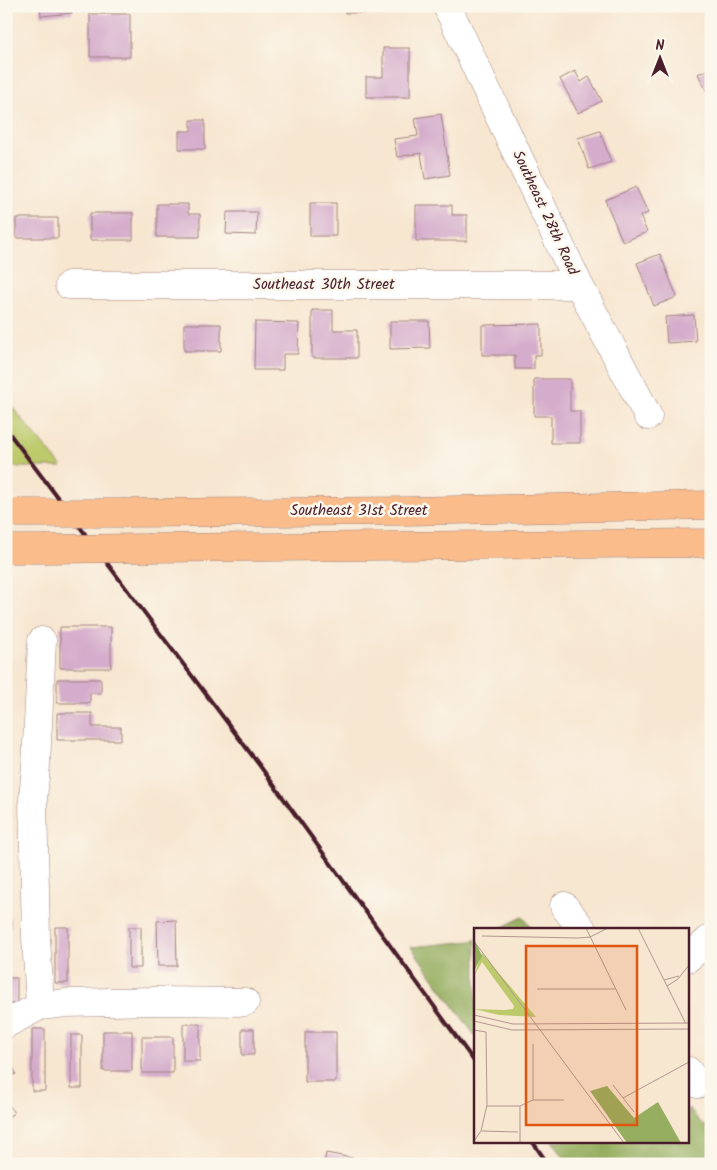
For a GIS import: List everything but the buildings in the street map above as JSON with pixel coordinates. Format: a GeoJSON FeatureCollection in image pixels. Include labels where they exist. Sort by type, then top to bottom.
{"type":"FeatureCollection","features":[{"type":"Feature","properties":{"kind":"main road","name":"Southeast 31st Street"},"geometry":{"type":"LineString","coordinates":[[11,513],[397,512],[711,505]]}},
{"type":"Feature","properties":{"kind":"main road"},"geometry":{"type":"LineString","coordinates":[[6,549],[711,544]]}},
{"type":"Feature","properties":{"kind":"street","name":"Southeast 28th Road"},"geometry":{"type":"LineString","coordinates":[[447,6],[579,285],[648,416]]}},
{"type":"Feature","properties":{"kind":"street","name":"Southeast 30th Street"},"geometry":{"type":"LineString","coordinates":[[69,285],[579,285]]}},
{"type":"Feature","properties":{"kind":"street"},"geometry":{"type":"LineString","coordinates":[[40,1006],[36,937],[33,800],[42,642]]}},
{"type":"Feature","properties":{"kind":"street"},"geometry":{"type":"LineString","coordinates":[[564,906],[581,928]]}},
{"type":"Feature","properties":{"kind":"street"},"geometry":{"type":"LineString","coordinates":[[690,956],[711,938]]}},
{"type":"Feature","properties":{"kind":"street"},"geometry":{"type":"LineString","coordinates":[[6,1024],[40,1006],[66,1003],[245,1002]]}},
{"type":"Feature","properties":{"kind":"green space"},"geometry":{"type":"Polygon","coordinates":[[[6,400],[62,467],[6,467],[6,400]]]}},
{"type":"Feature","properties":{"kind":"green space"},"geometry":{"type":"Polygon","coordinates":[[[523,917],[532,928],[500,928],[523,917]]]}},
{"type":"Feature","properties":{"kind":"green space"},"geometry":{"type":"Polygon","coordinates":[[[474,940],[474,1034],[411,947],[474,940]]]}},
{"type":"Feature","properties":{"kind":"green space"},"geometry":{"type":"Polygon","coordinates":[[[690,1110],[704,1126],[711,1121],[711,1164],[569,1164],[553,1142],[690,1142],[690,1110]]]}},
{"type":"Feature","properties":{"kind":"railway"},"geometry":{"type":"LineString","coordinates":[[6,429],[260,766],[474,1061]]}},
{"type":"Feature","properties":{"kind":"railway"},"geometry":{"type":"LineString","coordinates":[[533,1142],[548,1164]]}}]}
